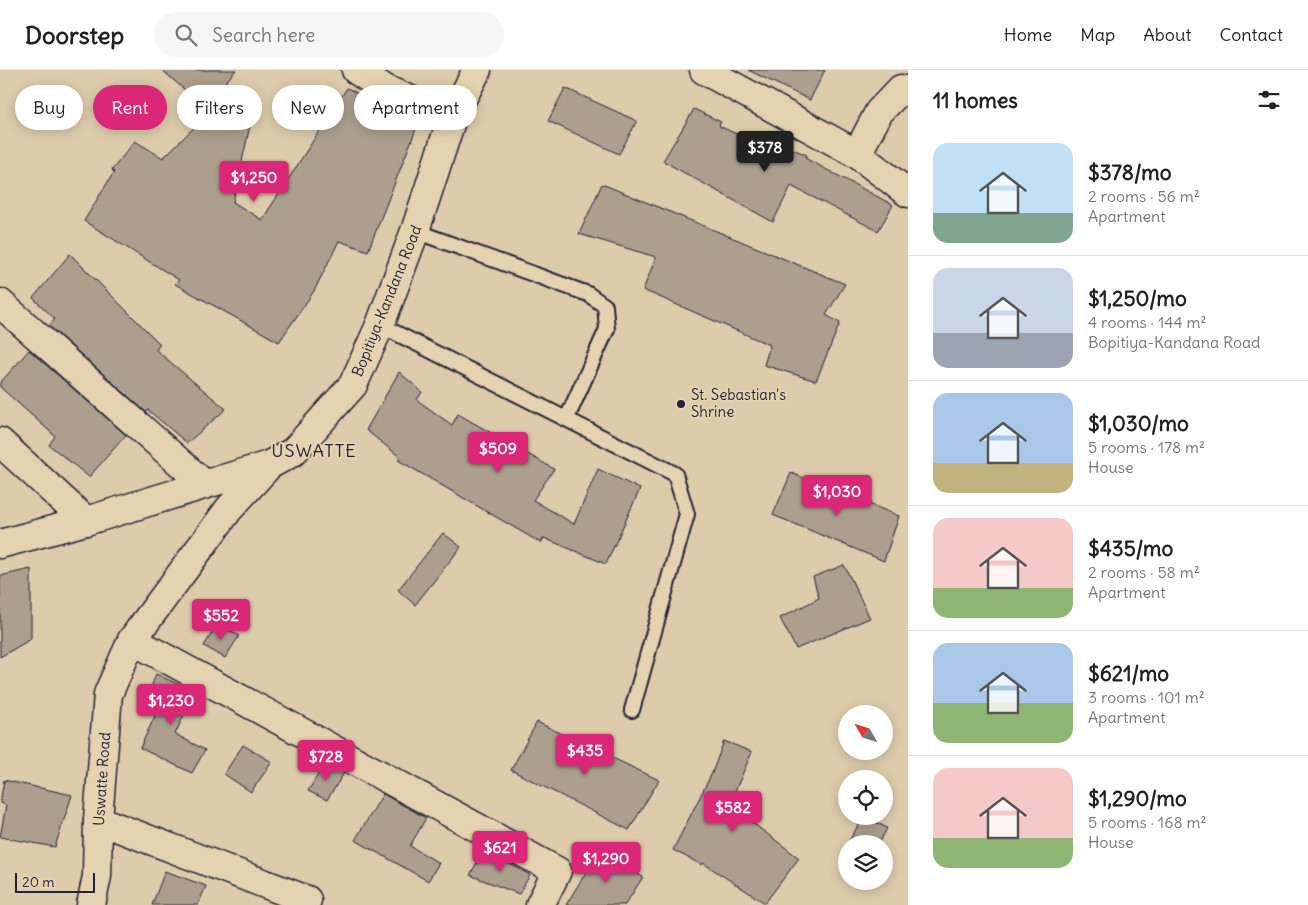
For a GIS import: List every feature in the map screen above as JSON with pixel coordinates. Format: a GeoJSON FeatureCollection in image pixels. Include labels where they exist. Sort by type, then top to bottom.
{"type":"FeatureCollection","features":[{"type":"Feature","properties":{"kind":"street"},"geometry":{"type":"LineString","coordinates":[[356,70],[379,85]]}},
{"type":"Feature","properties":{"kind":"street","name":"Bopitiya-Kandana Road"},"geometry":{"type":"LineString","coordinates":[[469,85],[477,70]]}},
{"type":"Feature","properties":{"kind":"street"},"geometry":{"type":"LineString","coordinates":[[704,70],[857,154],[908,193]]}},
{"type":"Feature","properties":{"kind":"street"},"geometry":{"type":"LineString","coordinates":[[857,154],[878,112],[901,89],[908,92]]}},
{"type":"Feature","properties":{"kind":"street","name":"Bopitiya-Kandana Road"},"geometry":{"type":"LineString","coordinates":[[0,544],[86,521],[269,465],[293,452],[354,384],[380,324],[415,231],[448,130]]}},
{"type":"Feature","properties":{"kind":"street"},"geometry":{"type":"LineString","coordinates":[[0,303],[204,484]]}},
{"type":"Feature","properties":{"kind":"street"},"geometry":{"type":"LineString","coordinates":[[0,442],[86,521]]}},
{"type":"Feature","properties":{"kind":"street","name":"Uswatte Road"},"geometry":{"type":"LineString","coordinates":[[91,905],[97,876],[98,820],[108,694],[132,640],[229,509],[269,465]]}},
{"type":"Feature","properties":{"kind":"street"},"geometry":{"type":"LineString","coordinates":[[132,640],[557,871],[540,905]]}},
{"type":"Feature","properties":{"kind":"street"},"geometry":{"type":"LineString","coordinates":[[98,820],[307,900]]}},
{"type":"Feature","properties":{"kind":"lane"},"geometry":{"type":"LineString","coordinates":[[415,231],[588,294],[605,306],[607,329],[567,418]]}},
{"type":"Feature","properties":{"kind":"lane"},"geometry":{"type":"LineString","coordinates":[[380,324],[675,474],[687,514],[632,710]]}},
{"type":"Feature","properties":{"kind":"building"},"geometry":{"type":"Polygon","coordinates":[[[162,70],[236,70],[223,85],[179,85],[162,70]]]}},
{"type":"Feature","properties":{"kind":"building"},"geometry":{"type":"Polygon","coordinates":[[[748,70],[825,70],[810,100],[748,70]]]}},
{"type":"Feature","properties":{"kind":"building"},"geometry":{"type":"Polygon","coordinates":[[[347,88],[354,92],[354,130],[416,130],[368,251],[339,241],[314,291],[279,342],[175,284],[179,280],[84,221],[114,172],[112,170],[135,141],[163,158],[192,130],[249,130],[233,202],[262,220],[320,130],[344,130],[344,93],[347,88]]]}},
{"type":"Feature","properties":{"kind":"building"},"geometry":{"type":"Polygon","coordinates":[[[565,88],[637,121],[619,154],[548,121],[565,88]]]}},
{"type":"Feature","properties":{"kind":"building"},"geometry":{"type":"Polygon","coordinates":[[[694,109],[721,122],[719,126],[774,151],[778,143],[807,155],[805,158],[893,205],[878,231],[791,186],[773,222],[663,161],[694,109]]]}},
{"type":"Feature","properties":{"kind":"building"},"geometry":{"type":"Polygon","coordinates":[[[602,184],[845,284],[826,315],[840,323],[816,381],[764,365],[770,345],[643,290],[656,257],[579,234],[602,184]]]}},
{"type":"Feature","properties":{"kind":"building"},"geometry":{"type":"Polygon","coordinates":[[[70,254],[160,344],[156,350],[226,409],[187,443],[148,410],[146,412],[49,326],[55,319],[33,298],[70,254]]]}},
{"type":"Feature","properties":{"kind":"building"},"geometry":{"type":"Polygon","coordinates":[[[29,350],[126,435],[89,477],[49,445],[55,436],[0,387],[0,383],[29,350]]]}},
{"type":"Feature","properties":{"kind":"building"},"geometry":{"type":"Polygon","coordinates":[[[399,372],[422,392],[417,400],[452,425],[458,414],[554,469],[533,500],[574,524],[598,469],[640,489],[606,564],[544,538],[541,543],[398,460],[400,457],[366,430],[399,372]]]}},
{"type":"Feature","properties":{"kind":"building"},"geometry":{"type":"Polygon","coordinates":[[[791,473],[899,516],[884,561],[773,515],[791,473]]]}},
{"type":"Feature","properties":{"kind":"building"},"geometry":{"type":"Polygon","coordinates":[[[443,533],[461,547],[415,605],[398,590],[443,533]]]}},
{"type":"Feature","properties":{"kind":"building"},"geometry":{"type":"Polygon","coordinates":[[[844,565],[870,618],[796,649],[780,618],[819,598],[813,577],[844,565]]]}},
{"type":"Feature","properties":{"kind":"building"},"geometry":{"type":"Polygon","coordinates":[[[31,569],[31,639],[0,657],[0,576],[31,569]]]}},
{"type":"Feature","properties":{"kind":"building"},"geometry":{"type":"Polygon","coordinates":[[[218,623],[239,636],[225,658],[204,646],[218,623]]]}},
{"type":"Feature","properties":{"kind":"building"},"geometry":{"type":"Polygon","coordinates":[[[156,674],[195,692],[175,734],[205,750],[192,773],[140,748],[161,703],[147,698],[156,674]]]}},
{"type":"Feature","properties":{"kind":"building"},"geometry":{"type":"Polygon","coordinates":[[[537,722],[659,780],[629,830],[511,770],[537,722]]]}},
{"type":"Feature","properties":{"kind":"building"},"geometry":{"type":"Polygon","coordinates":[[[724,741],[752,752],[729,805],[799,858],[765,903],[703,863],[702,865],[673,850],[712,773],[724,741]]]}},
{"type":"Feature","properties":{"kind":"building"},"geometry":{"type":"Polygon","coordinates":[[[243,745],[272,762],[251,792],[224,774],[243,745]]]}},
{"type":"Feature","properties":{"kind":"building"},"geometry":{"type":"Polygon","coordinates":[[[325,763],[344,773],[327,800],[308,791],[325,763]]]}},
{"type":"Feature","properties":{"kind":"building"},"geometry":{"type":"Polygon","coordinates":[[[4,780],[72,795],[55,847],[0,837],[6,805],[0,803],[4,780]]]}},
{"type":"Feature","properties":{"kind":"building"},"geometry":{"type":"Polygon","coordinates":[[[383,794],[426,818],[410,846],[439,863],[428,881],[355,840],[383,794]]]}},
{"type":"Feature","properties":{"kind":"building"},"geometry":{"type":"Polygon","coordinates":[[[859,825],[881,825],[887,828],[884,835],[852,835],[859,825]]]}},
{"type":"Feature","properties":{"kind":"building"},"geometry":{"type":"Polygon","coordinates":[[[484,850],[530,875],[519,894],[470,875],[484,850]]]}},
{"type":"Feature","properties":{"kind":"building"},"geometry":{"type":"Polygon","coordinates":[[[599,851],[643,877],[625,905],[566,905],[599,851]]]}},
{"type":"Feature","properties":{"kind":"building"},"geometry":{"type":"Polygon","coordinates":[[[165,871],[206,886],[198,905],[152,905],[165,871]]]}},
{"type":"Feature","properties":{"kind":"place","name":"St. Sebastian's Shrine"},"geometry":{"type":"Point","coordinates":[681,404]}},
{"type":"Feature","properties":{"kind":"district","name":"USWATTE"},"geometry":{"type":"Point","coordinates":[314,451]}}]}
